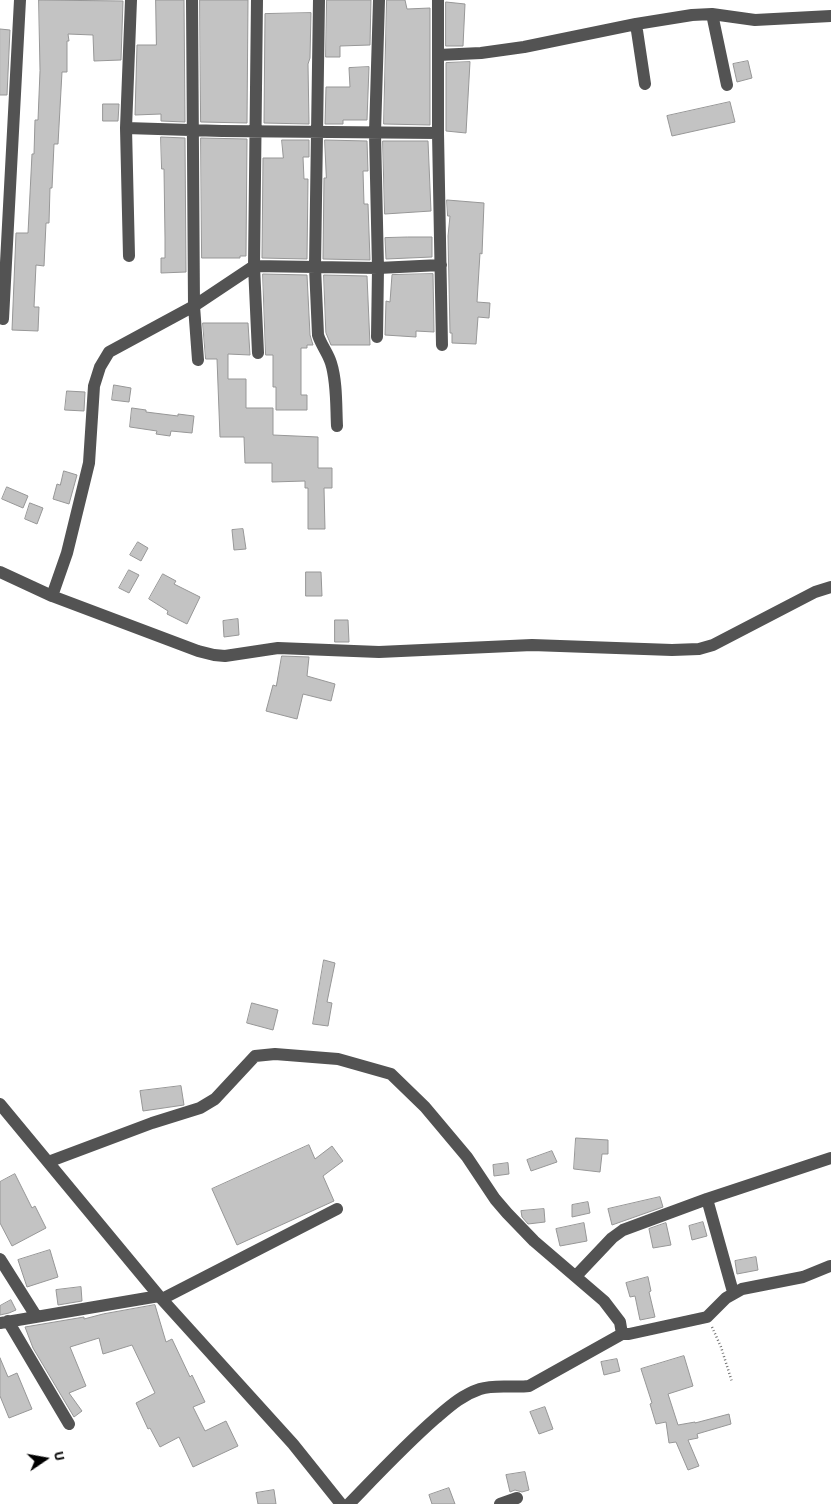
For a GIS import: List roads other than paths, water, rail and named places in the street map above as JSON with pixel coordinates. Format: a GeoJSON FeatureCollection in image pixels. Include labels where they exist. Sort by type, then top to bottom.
{"type":"FeatureCollection","features":[{"type":"Feature","properties":{"kind":"street"},"geometry":{"type":"LineString","coordinates":[[3,319],[4,215],[20,0]]}},
{"type":"Feature","properties":{"kind":"street"},"geometry":{"type":"LineString","coordinates":[[129,256],[126,128],[131,0]]}},
{"type":"Feature","properties":{"kind":"street"},"geometry":{"type":"LineString","coordinates":[[192,0],[194,306],[198,360]]}},
{"type":"Feature","properties":{"kind":"street"},"geometry":{"type":"LineString","coordinates":[[257,0],[254,266],[258,353]]}},
{"type":"Feature","properties":{"kind":"street"},"geometry":{"type":"LineString","coordinates":[[319,0],[315,267],[318,335],[331,364],[337,426]]}},
{"type":"Feature","properties":{"kind":"street"},"geometry":{"type":"LineString","coordinates":[[377,337],[376,133],[379,0]]}},
{"type":"Feature","properties":{"kind":"street"},"geometry":{"type":"LineString","coordinates":[[438,0],[438,133],[442,265],[442,346]]}},
{"type":"Feature","properties":{"kind":"street"},"geometry":{"type":"LineString","coordinates":[[438,55],[481,53],[524,47],[636,24],[692,15],[712,14],[755,20],[831,16]]}},
{"type":"Feature","properties":{"kind":"street"},"geometry":{"type":"LineString","coordinates":[[712,14],[728,85]]}},
{"type":"Feature","properties":{"kind":"street"},"geometry":{"type":"LineString","coordinates":[[636,24],[645,84]]}},
{"type":"Feature","properties":{"kind":"street"},"geometry":{"type":"LineString","coordinates":[[126,128],[438,133]]}},
{"type":"Feature","properties":{"kind":"street"},"geometry":{"type":"LineString","coordinates":[[52,596],[67,553],[89,464],[94,386],[100,367],[109,352],[194,306],[254,266],[378,268],[442,265]]}},
{"type":"Feature","properties":{"kind":"street"},"geometry":{"type":"LineString","coordinates":[[0,572],[52,596],[198,651],[225,656],[278,648],[378,652],[532,646],[699,649],[713,645],[815,592],[831,587]]}},
{"type":"Feature","properties":{"kind":"street"},"geometry":{"type":"LineString","coordinates":[[48,1162],[152,1123],[200,1108],[215,1099],[255,1056],[275,1054],[338,1059],[391,1074],[425,1107],[461,1150],[506,1213],[534,1241],[604,1301],[620,1322],[622,1334]]}},
{"type":"Feature","properties":{"kind":"street"},"geometry":{"type":"LineString","coordinates":[[0,1104],[161,1297],[293,1444],[342,1504]]}},
{"type":"Feature","properties":{"kind":"street"},"geometry":{"type":"LineString","coordinates":[[576,1276],[612,1238],[624,1230],[831,1158]]}},
{"type":"Feature","properties":{"kind":"street"},"geometry":{"type":"LineString","coordinates":[[706,1200],[733,1292]]}},
{"type":"Feature","properties":{"kind":"street"},"geometry":{"type":"LineString","coordinates":[[69,1424],[4,1322],[161,1297],[337,1209]]}},
{"type":"Feature","properties":{"kind":"street"},"geometry":{"type":"LineString","coordinates":[[0,1259],[36,1316]]}},
{"type":"Feature","properties":{"kind":"street"},"geometry":{"type":"LineString","coordinates":[[348,1504],[417,1434],[460,1398],[490,1386],[515,1388],[529,1386],[622,1334],[707,1317],[733,1292],[802,1277],[830,1266]]}},
{"type":"Feature","properties":{"kind":"street"},"geometry":{"type":"LineString","coordinates":[[500,1504],[517,1498]]}}]}
